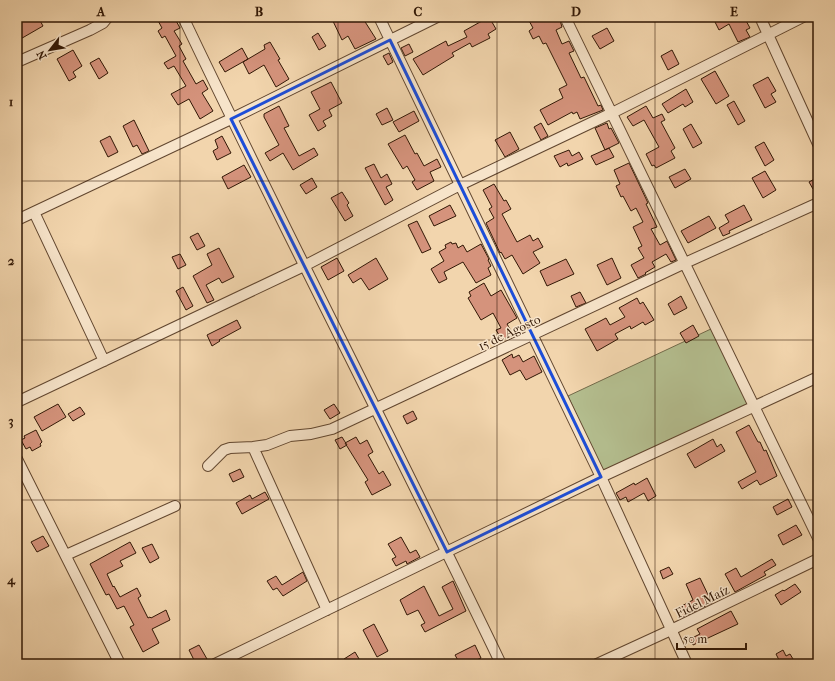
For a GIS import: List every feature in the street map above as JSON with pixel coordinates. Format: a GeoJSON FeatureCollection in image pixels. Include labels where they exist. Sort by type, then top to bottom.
{"type":"FeatureCollection","features":[{"type":"Feature","properties":{"kind":"street"},"geometry":{"type":"LineString","coordinates":[[17,62],[90,30],[103,23],[108,17]]}},
{"type":"Feature","properties":{"kind":"street"},"geometry":{"type":"LineString","coordinates":[[183,17],[231,119],[447,552],[501,664]]}},
{"type":"Feature","properties":{"kind":"street"},"geometry":{"type":"LineString","coordinates":[[379,17],[601,477],[687,664]]}},
{"type":"Feature","properties":{"kind":"street"},"geometry":{"type":"LineString","coordinates":[[17,220],[231,119],[437,17]]}},
{"type":"Feature","properties":{"kind":"street"},"geometry":{"type":"LineString","coordinates":[[566,17],[818,538]]}},
{"type":"Feature","properties":{"kind":"street"},"geometry":{"type":"LineString","coordinates":[[760,17],[818,144]]}},
{"type":"Feature","properties":{"kind":"street"},"geometry":{"type":"LineString","coordinates":[[17,402],[304,266],[460,185],[612,113],[803,17]]}},
{"type":"Feature","properties":{"kind":"street","name":"15 de Agosto"},"geometry":{"type":"LineString","coordinates":[[208,466],[224,450],[230,448],[267,445],[290,436],[311,434],[332,429],[533,336],[685,263],[818,203]]}},
{"type":"Feature","properties":{"kind":"street"},"geometry":{"type":"LineString","coordinates":[[34,212],[104,361]]}},
{"type":"Feature","properties":{"kind":"street"},"geometry":{"type":"LineString","coordinates":[[215,664],[601,477],[818,377]]}},
{"type":"Feature","properties":{"kind":"street"},"geometry":{"type":"LineString","coordinates":[[253,447],[326,610]]}},
{"type":"Feature","properties":{"kind":"street"},"geometry":{"type":"LineString","coordinates":[[17,459],[120,664]]}},
{"type":"Feature","properties":{"kind":"street"},"geometry":{"type":"LineString","coordinates":[[66,555],[175,506]]}},
{"type":"Feature","properties":{"kind":"street","name":"Fidel Maíz"},"geometry":{"type":"LineString","coordinates":[[597,664],[818,559]]}},
{"type":"Feature","properties":{"kind":"highlighted area"},"geometry":{"type":"Polygon","coordinates":[[[390,40],[601,477],[447,552],[231,119],[390,40]]]}},
{"type":"Feature","properties":{"kind":"green space"},"geometry":{"type":"Polygon","coordinates":[[[713,328],[750,407],[603,473],[568,396],[713,328]]]}},
{"type":"Feature","properties":{"kind":"building"},"geometry":{"type":"Polygon","coordinates":[[[26,17],[38,17],[43,26],[17,41],[17,22],[26,17]]]}},
{"type":"Feature","properties":{"kind":"building"},"geometry":{"type":"Polygon","coordinates":[[[156,17],[174,17],[180,28],[174,31],[182,44],[179,46],[186,59],[183,61],[196,84],[203,80],[208,89],[202,93],[213,111],[200,119],[189,99],[178,105],[171,94],[186,86],[174,66],[168,69],[164,63],[176,56],[165,36],[162,38],[158,31],[162,28],[156,17]]]}},
{"type":"Feature","properties":{"kind":"building"},"geometry":{"type":"Polygon","coordinates":[[[331,17],[362,17],[376,39],[355,49],[348,36],[342,40],[331,17]]]}},
{"type":"Feature","properties":{"kind":"building"},"geometry":{"type":"Polygon","coordinates":[[[489,17],[496,29],[488,34],[490,38],[472,47],[470,43],[452,53],[454,56],[423,75],[413,59],[446,41],[448,46],[467,37],[464,31],[489,17]]]}},
{"type":"Feature","properties":{"kind":"building"},"geometry":{"type":"Polygon","coordinates":[[[527,17],[559,17],[562,27],[556,30],[562,44],[569,41],[574,51],[569,53],[581,78],[584,77],[598,106],[601,105],[603,110],[580,119],[577,112],[573,114],[572,112],[548,125],[540,110],[563,98],[559,89],[567,85],[546,43],[543,44],[539,36],[533,39],[529,31],[533,28],[527,17]]]}},
{"type":"Feature","properties":{"kind":"building"},"geometry":{"type":"Polygon","coordinates":[[[720,17],[744,17],[750,28],[746,30],[750,37],[738,42],[729,24],[719,30],[714,20],[720,17]]]}},
{"type":"Feature","properties":{"kind":"building"},"geometry":{"type":"Polygon","coordinates":[[[607,28],[614,41],[600,49],[592,36],[607,28]]]}},
{"type":"Feature","properties":{"kind":"building"},"geometry":{"type":"Polygon","coordinates":[[[318,33],[326,46],[319,50],[312,37],[318,33]]]}},
{"type":"Feature","properties":{"kind":"building"},"geometry":{"type":"Polygon","coordinates":[[[270,42],[289,79],[276,87],[264,65],[249,74],[243,62],[265,49],[264,45],[270,42]]]}},
{"type":"Feature","properties":{"kind":"building"},"geometry":{"type":"Polygon","coordinates":[[[409,44],[413,52],[405,56],[401,48],[409,44]]]}},
{"type":"Feature","properties":{"kind":"building"},"geometry":{"type":"Polygon","coordinates":[[[242,48],[248,59],[225,72],[219,62],[242,48]]]}},
{"type":"Feature","properties":{"kind":"building"},"geometry":{"type":"Polygon","coordinates":[[[73,50],[82,66],[73,72],[76,77],[69,81],[57,59],[73,50]]]}},
{"type":"Feature","properties":{"kind":"building"},"geometry":{"type":"Polygon","coordinates":[[[672,50],[679,64],[668,70],[661,56],[672,50]]]}},
{"type":"Feature","properties":{"kind":"building"},"geometry":{"type":"Polygon","coordinates":[[[389,53],[393,62],[388,65],[383,56],[389,53]]]}},
{"type":"Feature","properties":{"kind":"building"},"geometry":{"type":"Polygon","coordinates":[[[99,58],[108,73],[99,79],[90,63],[99,58]]]}},
{"type":"Feature","properties":{"kind":"building"},"geometry":{"type":"Polygon","coordinates":[[[715,71],[729,96],[716,104],[701,79],[715,71]]]}},
{"type":"Feature","properties":{"kind":"building"},"geometry":{"type":"Polygon","coordinates":[[[768,77],[776,91],[771,94],[776,102],[765,108],[753,85],[768,77]]]}},
{"type":"Feature","properties":{"kind":"building"},"geometry":{"type":"Polygon","coordinates":[[[331,82],[342,103],[329,110],[332,116],[323,121],[326,126],[318,131],[309,115],[320,109],[311,92],[331,82]]]}},
{"type":"Feature","properties":{"kind":"building"},"geometry":{"type":"Polygon","coordinates":[[[686,89],[693,102],[685,107],[683,104],[668,113],[662,104],[686,89]]]}},
{"type":"Feature","properties":{"kind":"building"},"geometry":{"type":"Polygon","coordinates":[[[734,101],[745,121],[738,125],[727,105],[734,101]]]}},
{"type":"Feature","properties":{"kind":"building"},"geometry":{"type":"Polygon","coordinates":[[[279,106],[289,126],[284,128],[299,156],[314,148],[318,155],[293,170],[283,153],[270,161],[265,153],[279,145],[264,117],[264,114],[279,106]]]}},
{"type":"Feature","properties":{"kind":"building"},"geometry":{"type":"Polygon","coordinates":[[[646,106],[653,118],[662,114],[665,120],[661,122],[675,148],[671,151],[675,158],[656,168],[654,165],[652,166],[646,154],[659,147],[644,120],[633,126],[627,117],[646,106]]]}},
{"type":"Feature","properties":{"kind":"building"},"geometry":{"type":"Polygon","coordinates":[[[387,108],[393,120],[382,125],[376,114],[387,108]]]}},
{"type":"Feature","properties":{"kind":"building"},"geometry":{"type":"Polygon","coordinates":[[[414,111],[419,121],[399,132],[393,122],[414,111]]]}},
{"type":"Feature","properties":{"kind":"building"},"geometry":{"type":"Polygon","coordinates":[[[134,120],[149,151],[142,154],[137,145],[133,147],[123,126],[134,120]]]}},
{"type":"Feature","properties":{"kind":"building"},"geometry":{"type":"Polygon","coordinates":[[[541,123],[548,136],[541,140],[534,127],[541,123]]]}},
{"type":"Feature","properties":{"kind":"building"},"geometry":{"type":"Polygon","coordinates":[[[607,123],[609,129],[611,128],[619,143],[609,148],[614,157],[596,165],[591,156],[605,150],[595,128],[607,123]]]}},
{"type":"Feature","properties":{"kind":"building"},"geometry":{"type":"Polygon","coordinates":[[[691,124],[702,143],[693,148],[683,129],[691,124]]]}},
{"type":"Feature","properties":{"kind":"building"},"geometry":{"type":"Polygon","coordinates":[[[510,132],[519,149],[505,157],[495,140],[510,132]]]}},
{"type":"Feature","properties":{"kind":"building"},"geometry":{"type":"Polygon","coordinates":[[[405,135],[415,154],[417,153],[424,166],[437,159],[441,167],[430,172],[434,181],[417,190],[412,182],[415,180],[407,166],[403,169],[388,144],[405,135]]]}},
{"type":"Feature","properties":{"kind":"building"},"geometry":{"type":"Polygon","coordinates":[[[110,136],[118,152],[108,157],[100,141],[110,136]]]}},
{"type":"Feature","properties":{"kind":"building"},"geometry":{"type":"Polygon","coordinates":[[[222,136],[231,153],[217,160],[213,151],[218,148],[215,140],[222,136]]]}},
{"type":"Feature","properties":{"kind":"building"},"geometry":{"type":"Polygon","coordinates":[[[764,142],[774,160],[765,166],[755,147],[764,142]]]}},
{"type":"Feature","properties":{"kind":"building"},"geometry":{"type":"Polygon","coordinates":[[[569,150],[572,156],[579,152],[583,159],[568,166],[567,163],[560,167],[554,156],[569,150]]]}},
{"type":"Feature","properties":{"kind":"building"},"geometry":{"type":"Polygon","coordinates":[[[629,163],[648,203],[646,204],[657,227],[651,229],[660,245],[667,241],[676,260],[671,262],[666,254],[652,262],[655,267],[638,278],[631,265],[644,258],[638,248],[642,246],[633,227],[643,222],[636,208],[631,211],[623,196],[621,197],[616,186],[620,184],[614,170],[629,163]]]}},
{"type":"Feature","properties":{"kind":"building"},"geometry":{"type":"Polygon","coordinates":[[[374,164],[381,178],[387,174],[392,184],[386,187],[393,200],[385,205],[365,168],[374,164]]]}},
{"type":"Feature","properties":{"kind":"building"},"geometry":{"type":"Polygon","coordinates":[[[244,165],[251,177],[228,189],[222,177],[244,165]]]}},
{"type":"Feature","properties":{"kind":"building"},"geometry":{"type":"Polygon","coordinates":[[[685,169],[691,179],[675,188],[669,177],[685,169]]]}},
{"type":"Feature","properties":{"kind":"building"},"geometry":{"type":"Polygon","coordinates":[[[765,171],[776,190],[763,198],[752,178],[765,171]]]}},
{"type":"Feature","properties":{"kind":"building"},"geometry":{"type":"Polygon","coordinates":[[[818,177],[818,186],[813,189],[809,182],[818,177]]]}},
{"type":"Feature","properties":{"kind":"building"},"geometry":{"type":"Polygon","coordinates":[[[312,178],[317,187],[306,194],[300,185],[312,178]]]}},
{"type":"Feature","properties":{"kind":"building"},"geometry":{"type":"Polygon","coordinates":[[[494,184],[504,201],[506,200],[511,209],[502,214],[517,242],[530,235],[533,241],[538,238],[543,247],[533,252],[540,263],[523,274],[512,255],[505,259],[501,252],[500,253],[486,223],[494,218],[489,209],[492,207],[483,190],[494,184]]]}},
{"type":"Feature","properties":{"kind":"building"},"geometry":{"type":"Polygon","coordinates":[[[342,192],[349,203],[347,205],[353,216],[345,221],[331,198],[342,192]]]}},
{"type":"Feature","properties":{"kind":"building"},"geometry":{"type":"Polygon","coordinates":[[[450,205],[456,216],[434,226],[429,216],[450,205]]]}},
{"type":"Feature","properties":{"kind":"building"},"geometry":{"type":"Polygon","coordinates":[[[744,205],[752,220],[729,231],[730,233],[723,236],[719,228],[729,222],[725,215],[744,205]]]}},
{"type":"Feature","properties":{"kind":"building"},"geometry":{"type":"Polygon","coordinates":[[[709,216],[716,228],[688,243],[681,231],[709,216]]]}},
{"type":"Feature","properties":{"kind":"building"},"geometry":{"type":"Polygon","coordinates":[[[417,221],[431,249],[422,253],[408,225],[417,221]]]}},
{"type":"Feature","properties":{"kind":"building"},"geometry":{"type":"Polygon","coordinates":[[[198,233],[205,246],[197,250],[190,237],[198,233]]]}},
{"type":"Feature","properties":{"kind":"building"},"geometry":{"type":"Polygon","coordinates":[[[451,242],[452,244],[456,243],[458,248],[463,245],[467,252],[481,244],[489,259],[488,260],[491,266],[488,268],[491,275],[476,283],[463,262],[444,272],[447,279],[439,283],[431,269],[444,261],[439,252],[446,248],[445,245],[451,242]]]}},
{"type":"Feature","properties":{"kind":"building"},"geometry":{"type":"Polygon","coordinates":[[[219,248],[234,277],[222,283],[219,278],[206,285],[214,300],[207,303],[193,276],[212,265],[207,254],[219,248]]]}},
{"type":"Feature","properties":{"kind":"building"},"geometry":{"type":"Polygon","coordinates":[[[180,254],[186,265],[178,269],[172,257],[180,254]]]}},
{"type":"Feature","properties":{"kind":"building"},"geometry":{"type":"Polygon","coordinates":[[[337,258],[344,271],[328,280],[321,267],[337,258]]]}},
{"type":"Feature","properties":{"kind":"building"},"geometry":{"type":"Polygon","coordinates":[[[376,258],[388,279],[369,290],[361,278],[353,283],[348,275],[376,258]]]}},
{"type":"Feature","properties":{"kind":"building"},"geometry":{"type":"Polygon","coordinates":[[[612,258],[621,278],[607,285],[597,265],[612,258]]]}},
{"type":"Feature","properties":{"kind":"building"},"geometry":{"type":"Polygon","coordinates":[[[566,259],[574,274],[547,286],[540,271],[566,259]]]}},
{"type":"Feature","properties":{"kind":"building"},"geometry":{"type":"Polygon","coordinates":[[[484,283],[491,296],[501,290],[517,318],[507,324],[513,334],[502,340],[496,330],[501,328],[493,313],[481,320],[468,298],[471,296],[469,292],[484,283]]]}},
{"type":"Feature","properties":{"kind":"building"},"geometry":{"type":"Polygon","coordinates":[[[183,287],[193,306],[186,310],[176,291],[183,287]]]}},
{"type":"Feature","properties":{"kind":"building"},"geometry":{"type":"Polygon","coordinates":[[[580,292],[586,303],[576,307],[571,296],[580,292]]]}},
{"type":"Feature","properties":{"kind":"building"},"geometry":{"type":"Polygon","coordinates":[[[681,296],[687,308],[674,315],[668,304],[681,296]]]}},
{"type":"Feature","properties":{"kind":"building"},"geometry":{"type":"Polygon","coordinates":[[[637,298],[640,304],[643,302],[654,320],[645,325],[643,322],[631,329],[630,326],[615,334],[618,339],[597,351],[585,329],[606,318],[610,325],[625,317],[619,308],[637,298]]]}},
{"type":"Feature","properties":{"kind":"building"},"geometry":{"type":"Polygon","coordinates":[[[237,320],[241,328],[219,340],[220,341],[212,346],[207,335],[237,320]]]}},
{"type":"Feature","properties":{"kind":"building"},"geometry":{"type":"Polygon","coordinates":[[[693,325],[699,336],[686,343],[680,333],[693,325]]]}},
{"type":"Feature","properties":{"kind":"building"},"geometry":{"type":"Polygon","coordinates":[[[512,354],[513,358],[519,355],[523,362],[534,356],[542,372],[526,380],[520,370],[510,375],[502,360],[512,354]]]}},
{"type":"Feature","properties":{"kind":"building"},"geometry":{"type":"Polygon","coordinates":[[[58,404],[66,417],[42,431],[34,417],[58,404]]]}},
{"type":"Feature","properties":{"kind":"building"},"geometry":{"type":"Polygon","coordinates":[[[334,404],[340,413],[330,419],[324,410],[334,404]]]}},
{"type":"Feature","properties":{"kind":"building"},"geometry":{"type":"Polygon","coordinates":[[[80,407],[85,414],[73,421],[68,414],[80,407]]]}},
{"type":"Feature","properties":{"kind":"building"},"geometry":{"type":"Polygon","coordinates":[[[413,411],[417,419],[407,424],[403,416],[413,411]]]}},
{"type":"Feature","properties":{"kind":"building"},"geometry":{"type":"Polygon","coordinates":[[[749,425],[764,451],[766,450],[777,476],[760,485],[757,480],[742,489],[738,482],[756,472],[736,432],[749,425]]]}},
{"type":"Feature","properties":{"kind":"building"},"geometry":{"type":"Polygon","coordinates":[[[36,430],[42,442],[40,444],[41,446],[32,451],[30,447],[26,449],[21,440],[25,438],[24,436],[36,430]]]}},
{"type":"Feature","properties":{"kind":"building"},"geometry":{"type":"Polygon","coordinates":[[[342,437],[347,445],[340,449],[335,440],[342,437]]]}},
{"type":"Feature","properties":{"kind":"building"},"geometry":{"type":"Polygon","coordinates":[[[356,437],[360,444],[367,440],[373,452],[368,455],[379,474],[383,471],[391,485],[372,495],[365,482],[368,480],[345,443],[356,437]]]}},
{"type":"Feature","properties":{"kind":"building"},"geometry":{"type":"Polygon","coordinates":[[[713,439],[717,447],[721,444],[725,451],[695,468],[687,454],[713,439]]]}},
{"type":"Feature","properties":{"kind":"building"},"geometry":{"type":"Polygon","coordinates":[[[240,469],[244,477],[233,482],[229,474],[240,469]]]}},
{"type":"Feature","properties":{"kind":"building"},"geometry":{"type":"Polygon","coordinates":[[[647,478],[656,496],[648,501],[644,493],[628,502],[626,497],[620,500],[616,493],[647,478]]]}},
{"type":"Feature","properties":{"kind":"building"},"geometry":{"type":"Polygon","coordinates":[[[265,492],[269,499],[242,514],[236,503],[250,495],[252,499],[265,492]]]}},
{"type":"Feature","properties":{"kind":"building"},"geometry":{"type":"Polygon","coordinates":[[[788,499],[792,507],[777,515],[773,507],[788,499]]]}},
{"type":"Feature","properties":{"kind":"building"},"geometry":{"type":"Polygon","coordinates":[[[796,525],[802,535],[783,545],[778,535],[796,525]]]}},
{"type":"Feature","properties":{"kind":"building"},"geometry":{"type":"Polygon","coordinates":[[[43,536],[49,546],[37,552],[31,542],[43,536]]]}},
{"type":"Feature","properties":{"kind":"building"},"geometry":{"type":"Polygon","coordinates":[[[401,537],[410,553],[416,550],[420,557],[407,564],[406,561],[396,566],[392,559],[396,557],[388,544],[401,537]]]}},
{"type":"Feature","properties":{"kind":"building"},"geometry":{"type":"Polygon","coordinates":[[[130,542],[136,553],[120,561],[123,566],[107,574],[113,587],[114,586],[120,597],[137,588],[141,596],[138,598],[148,618],[151,618],[166,610],[170,620],[152,629],[159,643],[143,652],[130,627],[134,625],[124,606],[117,609],[109,594],[106,595],[90,564],[130,542]]]}},
{"type":"Feature","properties":{"kind":"building"},"geometry":{"type":"Polygon","coordinates":[[[152,544],[159,558],[150,563],[142,548],[152,544]]]}},
{"type":"Feature","properties":{"kind":"building"},"geometry":{"type":"Polygon","coordinates":[[[772,559],[776,565],[764,572],[766,575],[735,592],[725,574],[736,568],[741,577],[772,559]]]}},
{"type":"Feature","properties":{"kind":"building"},"geometry":{"type":"Polygon","coordinates":[[[669,567],[673,574],[663,579],[660,571],[669,567]]]}},
{"type":"Feature","properties":{"kind":"building"},"geometry":{"type":"Polygon","coordinates":[[[303,572],[307,581],[283,596],[277,588],[273,590],[267,581],[276,576],[282,585],[303,572]]]}},
{"type":"Feature","properties":{"kind":"building"},"geometry":{"type":"Polygon","coordinates":[[[700,578],[712,603],[681,618],[676,609],[693,600],[686,584],[700,578]]]}},
{"type":"Feature","properties":{"kind":"building"},"geometry":{"type":"Polygon","coordinates":[[[453,581],[466,611],[425,632],[421,625],[425,623],[418,610],[407,615],[400,600],[424,586],[439,616],[453,609],[442,587],[453,581]]]}},
{"type":"Feature","properties":{"kind":"building"},"geometry":{"type":"Polygon","coordinates":[[[795,584],[801,592],[781,605],[775,595],[795,584]]]}},
{"type":"Feature","properties":{"kind":"building"},"geometry":{"type":"Polygon","coordinates":[[[731,611],[738,624],[693,645],[690,639],[700,634],[697,629],[731,611]]]}},
{"type":"Feature","properties":{"kind":"building"},"geometry":{"type":"Polygon","coordinates":[[[374,624],[388,651],[377,657],[363,630],[374,624]]]}},
{"type":"Feature","properties":{"kind":"building"},"geometry":{"type":"Polygon","coordinates":[[[199,645],[207,659],[196,664],[189,650],[199,645]]]}},
{"type":"Feature","properties":{"kind":"building"},"geometry":{"type":"Polygon","coordinates":[[[475,645],[481,658],[469,664],[460,664],[455,655],[475,645]]]}},
{"type":"Feature","properties":{"kind":"building"},"geometry":{"type":"Polygon","coordinates":[[[783,650],[786,656],[790,654],[796,664],[772,664],[779,660],[776,654],[783,650]]]}},
{"type":"Feature","properties":{"kind":"building"},"geometry":{"type":"Polygon","coordinates":[[[355,652],[362,664],[347,664],[344,659],[355,652]]]}}]}
